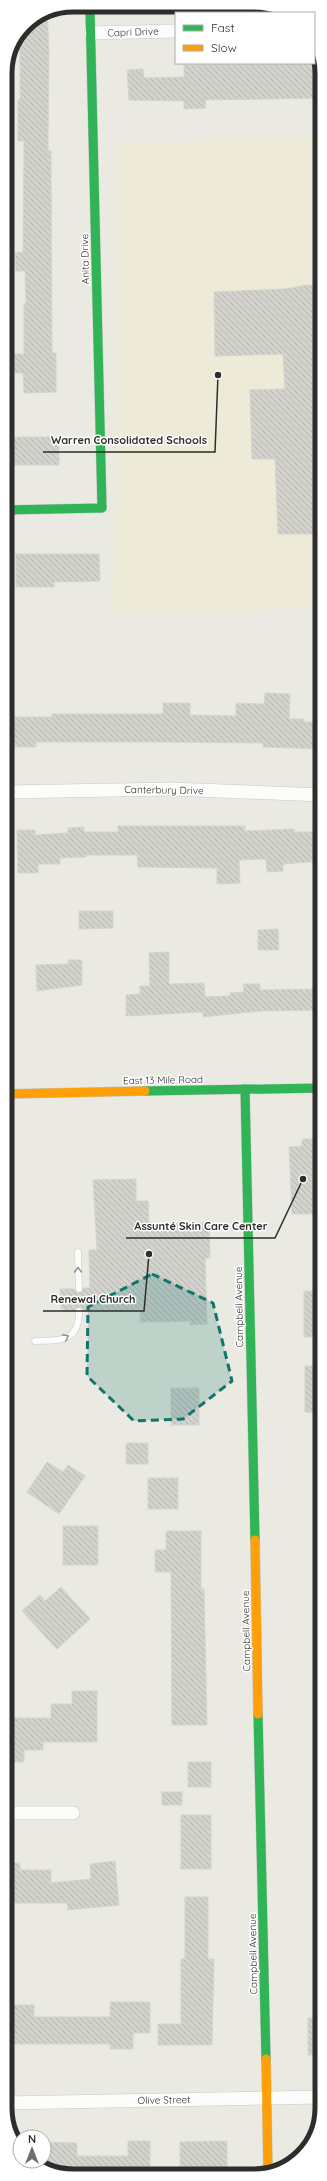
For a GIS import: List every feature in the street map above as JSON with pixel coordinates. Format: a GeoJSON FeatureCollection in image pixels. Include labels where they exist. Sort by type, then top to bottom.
{"type":"FeatureCollection","features":[{"type":"Feature","properties":{"kind":"street","name":"Anita Drive"},"geometry":{"type":"LineString","coordinates":[[12,510],[102,508],[90,12]]}},
{"type":"Feature","properties":{"kind":"street","name":"Capri Drive"},"geometry":{"type":"LineString","coordinates":[[91,33],[175,31]]}},
{"type":"Feature","properties":{"kind":"street","name":"Canterbury Drive"},"geometry":{"type":"LineString","coordinates":[[12,792],[171,789],[315,795]]}},
{"type":"Feature","properties":{"kind":"street","name":"East 13 Mile Road"},"geometry":{"type":"LineString","coordinates":[[12,1094],[315,1088]]}},
{"type":"Feature","properties":{"kind":"street","name":"Campbell Avenue"},"geometry":{"type":"LineString","coordinates":[[245,1089],[268,2167]]}},
{"type":"Feature","properties":{"kind":"street"},"geometry":{"type":"LineString","coordinates":[[12,1813],[73,1813]]}},
{"type":"Feature","properties":{"kind":"street","name":"Olive Street"},"geometry":{"type":"LineString","coordinates":[[12,2103],[315,2097]]}},
{"type":"Feature","properties":{"kind":"lane"},"geometry":{"type":"LineString","coordinates":[[78,1252],[78,1288]]}},
{"type":"Feature","properties":{"kind":"lane"},"geometry":{"type":"LineString","coordinates":[[35,1341],[61,1340],[68,1338],[78,1326],[79,1311]]}},
{"type":"Feature","properties":{"kind":"highlighted area"},"geometry":{"type":"Polygon","coordinates":[[[152,1274],[213,1303],[232,1381],[183,1419],[134,1421],[87,1376],[88,1307],[152,1274]]]}},
{"type":"Feature","properties":{"kind":"shaded area"},"geometry":{"type":"Polygon","coordinates":[[[315,139],[315,609],[114,613],[116,142],[315,139]]]}},
{"type":"Feature","properties":{"kind":"building"},"geometry":{"type":"Polygon","coordinates":[[[47,18],[49,50],[48,151],[51,151],[52,353],[56,353],[56,392],[24,393],[23,373],[14,373],[14,354],[24,354],[24,304],[26,304],[25,271],[16,271],[15,253],[23,252],[24,141],[18,141],[18,100],[20,100],[20,43],[30,30],[39,22],[47,18]]]}},
{"type":"Feature","properties":{"kind":"building"},"geometry":{"type":"Polygon","coordinates":[[[314,64],[315,98],[205,100],[206,108],[184,109],[184,101],[129,100],[127,70],[143,69],[144,78],[184,77],[184,65],[314,64]]]}},
{"type":"Feature","properties":{"kind":"building"},"geometry":{"type":"Polygon","coordinates":[[[315,285],[315,534],[278,534],[275,459],[252,459],[250,390],[285,389],[283,354],[215,356],[214,292],[284,289],[315,285]]]}},
{"type":"Feature","properties":{"kind":"building"},"geometry":{"type":"Polygon","coordinates":[[[59,437],[59,465],[12,465],[12,438],[59,437]]]}},
{"type":"Feature","properties":{"kind":"building"},"geometry":{"type":"Polygon","coordinates":[[[16,554],[99,554],[100,581],[54,582],[54,587],[16,587],[16,554]]]}},
{"type":"Feature","properties":{"kind":"building"},"geometry":{"type":"Polygon","coordinates":[[[265,693],[290,694],[289,719],[304,719],[304,722],[315,722],[315,749],[263,747],[263,743],[163,742],[36,742],[36,747],[12,747],[12,717],[52,717],[52,714],[163,714],[163,703],[190,703],[190,715],[236,716],[236,703],[264,704],[265,693]]]}},
{"type":"Feature","properties":{"kind":"building"},"geometry":{"type":"Polygon","coordinates":[[[118,826],[245,826],[245,831],[294,829],[294,832],[315,832],[315,862],[283,864],[283,871],[267,872],[266,859],[239,860],[240,883],[217,884],[217,868],[138,867],[137,855],[86,855],[86,857],[60,858],[60,864],[38,864],[38,873],[18,873],[17,830],[35,830],[35,835],[68,833],[68,828],[84,827],[84,832],[118,832],[118,826]]]}},
{"type":"Feature","properties":{"kind":"building"},"geometry":{"type":"Polygon","coordinates":[[[79,911],[113,911],[113,928],[79,929],[79,911]]]}},
{"type":"Feature","properties":{"kind":"building"},"geometry":{"type":"Polygon","coordinates":[[[278,929],[279,950],[258,950],[258,930],[278,929]]]}},
{"type":"Feature","properties":{"kind":"building"},"geometry":{"type":"Polygon","coordinates":[[[169,952],[169,984],[204,983],[205,997],[230,996],[230,993],[244,992],[243,984],[260,984],[260,990],[315,989],[315,1010],[260,1011],[203,1017],[203,1012],[126,1016],[126,995],[140,994],[140,986],[150,986],[149,953],[169,952]]]}},
{"type":"Feature","properties":{"kind":"building"},"geometry":{"type":"Polygon","coordinates":[[[68,960],[82,960],[82,985],[37,991],[36,965],[69,964],[68,960]]]}},
{"type":"Feature","properties":{"kind":"building"},"geometry":{"type":"Polygon","coordinates":[[[302,1139],[315,1139],[315,1214],[292,1214],[289,1147],[302,1146],[302,1139]]]}},
{"type":"Feature","properties":{"kind":"building"},"geometry":{"type":"Polygon","coordinates":[[[136,1179],[136,1201],[148,1201],[149,1224],[209,1223],[210,1258],[205,1258],[207,1324],[190,1325],[190,1321],[140,1322],[140,1310],[83,1311],[79,1307],[74,1311],[64,1311],[64,1309],[61,1309],[60,1289],[74,1289],[79,1293],[83,1288],[90,1288],[89,1250],[97,1250],[93,1180],[136,1179]]]}},
{"type":"Feature","properties":{"kind":"building"},"geometry":{"type":"Polygon","coordinates":[[[304,1291],[315,1291],[315,1337],[304,1337],[304,1291]]]}},
{"type":"Feature","properties":{"kind":"building"},"geometry":{"type":"Polygon","coordinates":[[[305,1366],[315,1366],[315,1413],[305,1412],[305,1366]]]}},
{"type":"Feature","properties":{"kind":"building"},"geometry":{"type":"Polygon","coordinates":[[[171,1388],[199,1388],[199,1425],[171,1425],[171,1388]]]}},
{"type":"Feature","properties":{"kind":"building"},"geometry":{"type":"Polygon","coordinates":[[[126,1443],[148,1443],[148,1464],[126,1464],[126,1443]]]}},
{"type":"Feature","properties":{"kind":"building"},"geometry":{"type":"Polygon","coordinates":[[[47,1462],[63,1472],[68,1465],[85,1476],[59,1514],[27,1492],[47,1462]]]}},
{"type":"Feature","properties":{"kind":"building"},"geometry":{"type":"Polygon","coordinates":[[[148,1478],[178,1478],[178,1509],[148,1509],[148,1478]]]}},
{"type":"Feature","properties":{"kind":"building"},"geometry":{"type":"Polygon","coordinates":[[[63,1526],[98,1526],[98,1565],[63,1565],[63,1526]]]}},
{"type":"Feature","properties":{"kind":"building"},"geometry":{"type":"Polygon","coordinates":[[[166,1531],[201,1531],[201,1589],[204,1589],[207,1725],[172,1725],[171,1572],[155,1572],[155,1550],[166,1550],[166,1531]]]}},
{"type":"Feature","properties":{"kind":"building"},"geometry":{"type":"Polygon","coordinates":[[[61,1587],[90,1619],[57,1649],[22,1611],[40,1595],[45,1601],[61,1587]]]}},
{"type":"Feature","properties":{"kind":"building"},"geometry":{"type":"Polygon","coordinates":[[[72,1691],[97,1691],[97,1742],[43,1742],[43,1750],[24,1750],[24,1762],[12,1762],[12,1718],[51,1718],[51,1704],[72,1704],[72,1691]]]}},
{"type":"Feature","properties":{"kind":"building"},"geometry":{"type":"Polygon","coordinates":[[[188,1762],[211,1762],[211,1787],[188,1787],[188,1762]]]}},
{"type":"Feature","properties":{"kind":"building"},"geometry":{"type":"Polygon","coordinates":[[[162,1792],[182,1792],[182,1805],[162,1805],[162,1792]]]}},
{"type":"Feature","properties":{"kind":"building"},"geometry":{"type":"Polygon","coordinates":[[[181,1815],[211,1815],[211,1869],[181,1869],[181,1815]]]}},
{"type":"Feature","properties":{"kind":"building"},"geometry":{"type":"Polygon","coordinates":[[[115,1861],[119,1905],[68,1910],[67,1903],[12,1903],[12,1863],[20,1863],[20,1870],[51,1870],[51,1883],[91,1879],[90,1864],[115,1861]]]}},
{"type":"Feature","properties":{"kind":"building"},"geometry":{"type":"Polygon","coordinates":[[[185,1897],[208,1897],[208,1959],[214,1959],[212,2045],[158,2045],[158,2024],[181,2024],[181,1959],[185,1959],[185,1897]]]}},
{"type":"Feature","properties":{"kind":"building"},"geometry":{"type":"Polygon","coordinates":[[[110,2002],[150,2002],[150,2033],[133,2033],[133,2049],[110,2049],[110,2044],[12,2044],[12,2005],[34,2005],[34,2017],[110,2017],[110,2002]]]}},
{"type":"Feature","properties":{"kind":"building"},"geometry":{"type":"Polygon","coordinates":[[[308,2018],[315,2018],[315,2055],[308,2055],[308,2018]]]}},
{"type":"Feature","properties":{"kind":"building"},"geometry":{"type":"Polygon","coordinates":[[[128,2141],[150,2141],[150,2169],[73,2169],[53,2166],[52,2142],[77,2143],[77,2156],[128,2156],[128,2141]]]}},
{"type":"Feature","properties":{"kind":"building"},"geometry":{"type":"Polygon","coordinates":[[[227,2141],[227,2169],[180,2169],[180,2142],[227,2141]]]}},
{"type":"Feature","properties":{"kind":"traffic: fast"},"geometry":{"type":"LineString","coordinates":[[12,510],[102,508],[90,12]]}},
{"type":"Feature","properties":{"kind":"traffic: fast"},"geometry":{"type":"LineString","coordinates":[[145,1091],[315,1088]]}},
{"type":"Feature","properties":{"kind":"traffic: fast"},"geometry":{"type":"LineString","coordinates":[[245,1089],[255,1540]]}},
{"type":"Feature","properties":{"kind":"traffic: fast"},"geometry":{"type":"LineString","coordinates":[[258,1714],[266,2059]]}},
{"type":"Feature","properties":{"kind":"traffic: slow"},"geometry":{"type":"LineString","coordinates":[[12,1094],[145,1091]]}},
{"type":"Feature","properties":{"kind":"traffic: slow"},"geometry":{"type":"LineString","coordinates":[[255,1540],[258,1714]]}},
{"type":"Feature","properties":{"kind":"traffic: slow"},"geometry":{"type":"LineString","coordinates":[[266,2059],[268,2167]]}},
{"type":"Feature","properties":{"kind":"place","name":"Warren Consolidated Schools"},"geometry":{"type":"Point","coordinates":[218,375]}},
{"type":"Feature","properties":{"kind":"place","name":"Assunté Skin Care Center"},"geometry":{"type":"Point","coordinates":[303,1179]}},
{"type":"Feature","properties":{"kind":"place","name":"Renewal Church"},"geometry":{"type":"Point","coordinates":[149,1254]}}]}
